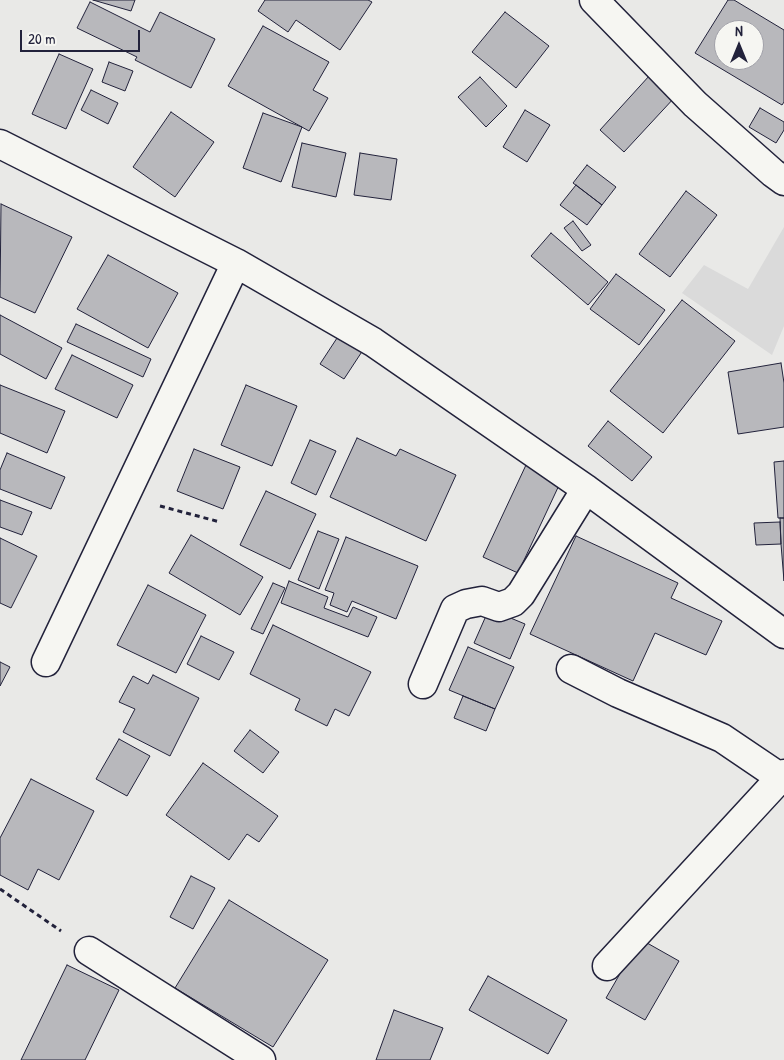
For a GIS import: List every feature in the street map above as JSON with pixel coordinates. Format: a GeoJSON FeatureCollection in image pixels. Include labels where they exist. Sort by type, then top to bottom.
{"type":"FeatureCollection","features":[{"type":"Feature","properties":{"kind":"street"},"geometry":{"type":"LineString","coordinates":[[594,0],[695,104],[784,181]]}},
{"type":"Feature","properties":{"kind":"street"},"geometry":{"type":"LineString","coordinates":[[0,144],[236,263],[372,342],[586,489],[784,634]]}},
{"type":"Feature","properties":{"kind":"street"},"geometry":{"type":"LineString","coordinates":[[46,662],[236,263]]}},
{"type":"Feature","properties":{"kind":"street"},"geometry":{"type":"LineString","coordinates":[[423,684],[455,609],[466,604],[482,602],[499,607],[513,602],[521,594],[586,489]]}},
{"type":"Feature","properties":{"kind":"street"},"geometry":{"type":"LineString","coordinates":[[571,670],[618,693],[722,738],[782,776],[607,966]]}},
{"type":"Feature","properties":{"kind":"street"},"geometry":{"type":"LineString","coordinates":[[89,951],[261,1060]]}},
{"type":"Feature","properties":{"kind":"path"},"geometry":{"type":"LineString","coordinates":[[125,496],[220,522]]}},
{"type":"Feature","properties":{"kind":"path"},"geometry":{"type":"LineString","coordinates":[[0,889],[89,951]]}},
{"type":"Feature","properties":{"kind":"shaded area"},"geometry":{"type":"Polygon","coordinates":[[[784,227],[784,326],[772,355],[682,293],[704,265],[748,289],[784,227]]]}},
{"type":"Feature","properties":{"kind":"building"},"geometry":{"type":"Polygon","coordinates":[[[93,0],[135,0],[131,11],[93,0]]]}},
{"type":"Feature","properties":{"kind":"building"},"geometry":{"type":"Polygon","coordinates":[[[265,0],[368,0],[372,2],[340,50],[296,20],[288,32],[258,11],[265,0]]]}},
{"type":"Feature","properties":{"kind":"building"},"geometry":{"type":"Polygon","coordinates":[[[728,0],[734,0],[784,30],[784,102],[782,105],[723,70],[764,70],[764,20],[716,20],[728,0]]]}},
{"type":"Feature","properties":{"kind":"building"},"geometry":{"type":"Polygon","coordinates":[[[90,2],[150,32],[160,12],[215,39],[191,88],[135,60],[137,57],[77,28],[90,2]]]}},
{"type":"Feature","properties":{"kind":"building"},"geometry":{"type":"Polygon","coordinates":[[[505,12],[549,46],[516,88],[472,52],[505,12]]]}},
{"type":"Feature","properties":{"kind":"building"},"geometry":{"type":"Polygon","coordinates":[[[714,22],[714,64],[695,53],[714,22]]]}},
{"type":"Feature","properties":{"kind":"building"},"geometry":{"type":"Polygon","coordinates":[[[263,26],[329,62],[313,90],[328,98],[309,131],[228,86],[263,26]]]}},
{"type":"Feature","properties":{"kind":"building"},"geometry":{"type":"Polygon","coordinates":[[[59,54],[93,69],[66,129],[32,114],[59,54]]]}},
{"type":"Feature","properties":{"kind":"building"},"geometry":{"type":"Polygon","coordinates":[[[109,62],[133,71],[125,91],[102,82],[109,62]]]}},
{"type":"Feature","properties":{"kind":"building"},"geometry":{"type":"Polygon","coordinates":[[[650,75],[675,97],[624,152],[600,130],[650,75]]]}},
{"type":"Feature","properties":{"kind":"building"},"geometry":{"type":"Polygon","coordinates":[[[480,77],[507,106],[486,127],[458,97],[480,77]]]}},
{"type":"Feature","properties":{"kind":"building"},"geometry":{"type":"Polygon","coordinates":[[[91,90],[118,103],[108,124],[81,110],[91,90]]]}},
{"type":"Feature","properties":{"kind":"building"},"geometry":{"type":"Polygon","coordinates":[[[760,108],[784,122],[784,130],[776,143],[749,127],[760,108]]]}},
{"type":"Feature","properties":{"kind":"building"},"geometry":{"type":"Polygon","coordinates":[[[525,110],[550,125],[527,162],[503,147],[525,110]]]}},
{"type":"Feature","properties":{"kind":"building"},"geometry":{"type":"Polygon","coordinates":[[[171,112],[214,142],[175,197],[133,167],[171,112]]]}},
{"type":"Feature","properties":{"kind":"building"},"geometry":{"type":"Polygon","coordinates":[[[263,113],[302,127],[281,182],[243,168],[263,113]]]}},
{"type":"Feature","properties":{"kind":"building"},"geometry":{"type":"Polygon","coordinates":[[[302,143],[346,153],[336,197],[292,187],[302,143]]]}},
{"type":"Feature","properties":{"kind":"building"},"geometry":{"type":"Polygon","coordinates":[[[360,153],[397,159],[391,200],[354,195],[360,153]]]}},
{"type":"Feature","properties":{"kind":"building"},"geometry":{"type":"Polygon","coordinates":[[[587,165],[616,187],[602,205],[573,183],[587,165]]]}},
{"type":"Feature","properties":{"kind":"building"},"geometry":{"type":"Polygon","coordinates":[[[576,185],[602,205],[587,225],[560,205],[576,185]]]}},
{"type":"Feature","properties":{"kind":"building"},"geometry":{"type":"Polygon","coordinates":[[[686,191],[717,215],[670,277],[639,254],[686,191]]]}},
{"type":"Feature","properties":{"kind":"building"},"geometry":{"type":"Polygon","coordinates":[[[1,204],[72,237],[35,313],[0,297],[1,204]]]}},
{"type":"Feature","properties":{"kind":"building"},"geometry":{"type":"Polygon","coordinates":[[[573,221],[591,245],[582,251],[564,228],[573,221]]]}},
{"type":"Feature","properties":{"kind":"building"},"geometry":{"type":"Polygon","coordinates":[[[551,233],[608,282],[588,305],[531,256],[551,233]]]}},
{"type":"Feature","properties":{"kind":"building"},"geometry":{"type":"Polygon","coordinates":[[[108,255],[178,293],[148,348],[77,309],[108,255]]]}},
{"type":"Feature","properties":{"kind":"building"},"geometry":{"type":"Polygon","coordinates":[[[616,274],[665,310],[639,345],[590,309],[616,274]]]}},
{"type":"Feature","properties":{"kind":"building"},"geometry":{"type":"Polygon","coordinates":[[[682,300],[735,341],[663,433],[610,391],[682,300]]]}},
{"type":"Feature","properties":{"kind":"building"},"geometry":{"type":"Polygon","coordinates":[[[0,315],[62,348],[46,379],[0,354],[0,315]]]}},
{"type":"Feature","properties":{"kind":"building"},"geometry":{"type":"Polygon","coordinates":[[[76,324],[151,359],[143,377],[67,342],[76,324]]]}},
{"type":"Feature","properties":{"kind":"building"},"geometry":{"type":"Polygon","coordinates":[[[341,332],[365,347],[344,379],[320,364],[341,332]]]}},
{"type":"Feature","properties":{"kind":"building"},"geometry":{"type":"Polygon","coordinates":[[[72,355],[133,385],[117,418],[55,389],[72,355]]]}},
{"type":"Feature","properties":{"kind":"building"},"geometry":{"type":"Polygon","coordinates":[[[781,363],[784,383],[784,427],[738,434],[728,372],[781,363]]]}},
{"type":"Feature","properties":{"kind":"building"},"geometry":{"type":"Polygon","coordinates":[[[0,385],[65,411],[47,453],[0,433],[0,385]]]}},
{"type":"Feature","properties":{"kind":"building"},"geometry":{"type":"Polygon","coordinates":[[[246,385],[297,406],[272,466],[221,445],[246,385]]]}},
{"type":"Feature","properties":{"kind":"building"},"geometry":{"type":"Polygon","coordinates":[[[608,421],[652,457],[632,481],[588,446],[608,421]]]}},
{"type":"Feature","properties":{"kind":"building"},"geometry":{"type":"Polygon","coordinates":[[[357,438],[396,456],[400,449],[456,475],[426,541],[330,497],[357,438]]]}},
{"type":"Feature","properties":{"kind":"building"},"geometry":{"type":"Polygon","coordinates":[[[310,440],[336,451],[316,495],[291,483],[310,440]]]}},
{"type":"Feature","properties":{"kind":"building"},"geometry":{"type":"Polygon","coordinates":[[[194,449],[240,467],[223,509],[177,491],[194,449]]]}},
{"type":"Feature","properties":{"kind":"building"},"geometry":{"type":"Polygon","coordinates":[[[7,453],[65,477],[51,509],[0,489],[0,470],[7,453]]]}},
{"type":"Feature","properties":{"kind":"building"},"geometry":{"type":"Polygon","coordinates":[[[784,461],[784,518],[778,518],[774,462],[784,461]]]}},
{"type":"Feature","properties":{"kind":"building"},"geometry":{"type":"Polygon","coordinates":[[[526,465],[561,481],[518,573],[483,557],[526,465]]]}},
{"type":"Feature","properties":{"kind":"building"},"geometry":{"type":"Polygon","coordinates":[[[266,491],[316,514],[290,569],[240,545],[266,491]]]}},
{"type":"Feature","properties":{"kind":"building"},"geometry":{"type":"Polygon","coordinates":[[[0,500],[32,512],[22,535],[0,527],[0,500]]]}},
{"type":"Feature","properties":{"kind":"building"},"geometry":{"type":"Polygon","coordinates":[[[780,518],[784,518],[784,581],[781,544],[780,518]]]}},
{"type":"Feature","properties":{"kind":"building"},"geometry":{"type":"Polygon","coordinates":[[[780,522],[781,544],[756,545],[754,523],[780,522]]]}},
{"type":"Feature","properties":{"kind":"building"},"geometry":{"type":"Polygon","coordinates":[[[318,531],[339,539],[319,589],[298,580],[318,531]]]}},
{"type":"Feature","properties":{"kind":"building"},"geometry":{"type":"Polygon","coordinates":[[[191,535],[263,577],[240,615],[169,573],[191,535]]]}},
{"type":"Feature","properties":{"kind":"building"},"geometry":{"type":"Polygon","coordinates":[[[576,536],[678,583],[671,598],[722,621],[706,655],[655,633],[633,681],[530,634],[576,536]]]}},
{"type":"Feature","properties":{"kind":"building"},"geometry":{"type":"Polygon","coordinates":[[[346,537],[418,566],[396,619],[352,601],[347,612],[330,605],[334,593],[325,590],[346,537]]]}},
{"type":"Feature","properties":{"kind":"building"},"geometry":{"type":"Polygon","coordinates":[[[0,538],[37,556],[11,608],[0,603],[0,538]]]}},
{"type":"Feature","properties":{"kind":"building"},"geometry":{"type":"Polygon","coordinates":[[[289,581],[328,597],[324,608],[348,617],[353,607],[377,617],[368,637],[281,603],[289,581]]]}},
{"type":"Feature","properties":{"kind":"building"},"geometry":{"type":"Polygon","coordinates":[[[273,583],[285,588],[263,634],[251,629],[273,583]]]}},
{"type":"Feature","properties":{"kind":"building"},"geometry":{"type":"Polygon","coordinates":[[[148,585],[206,615],[176,673],[117,645],[148,585]]]}},
{"type":"Feature","properties":{"kind":"building"},"geometry":{"type":"Polygon","coordinates":[[[489,609],[525,624],[510,659],[474,643],[489,609]]]}},
{"type":"Feature","properties":{"kind":"building"},"geometry":{"type":"Polygon","coordinates":[[[273,625],[371,672],[349,716],[335,709],[327,726],[295,710],[300,699],[250,674],[273,625]]]}},
{"type":"Feature","properties":{"kind":"building"},"geometry":{"type":"Polygon","coordinates":[[[201,636],[234,652],[219,680],[187,664],[201,636]]]}},
{"type":"Feature","properties":{"kind":"building"},"geometry":{"type":"Polygon","coordinates":[[[468,647],[514,667],[495,709],[449,690],[468,647]]]}},
{"type":"Feature","properties":{"kind":"building"},"geometry":{"type":"Polygon","coordinates":[[[0,662],[10,667],[0,686],[0,662]]]}},
{"type":"Feature","properties":{"kind":"building"},"geometry":{"type":"Polygon","coordinates":[[[153,675],[199,698],[170,756],[123,732],[135,709],[119,702],[133,676],[148,684],[153,675]]]}},
{"type":"Feature","properties":{"kind":"building"},"geometry":{"type":"Polygon","coordinates":[[[463,696],[495,709],[486,731],[454,718],[463,696]]]}},
{"type":"Feature","properties":{"kind":"building"},"geometry":{"type":"Polygon","coordinates":[[[250,730],[279,752],[263,773],[234,751],[250,730]]]}},
{"type":"Feature","properties":{"kind":"building"},"geometry":{"type":"Polygon","coordinates":[[[119,739],[150,756],[127,796],[96,779],[119,739]]]}},
{"type":"Feature","properties":{"kind":"building"},"geometry":{"type":"Polygon","coordinates":[[[203,763],[278,816],[259,842],[247,834],[229,860],[166,815],[203,763]]]}},
{"type":"Feature","properties":{"kind":"building"},"geometry":{"type":"Polygon","coordinates":[[[31,779],[94,811],[59,880],[38,869],[28,890],[0,875],[0,838],[31,779]]]}},
{"type":"Feature","properties":{"kind":"building"},"geometry":{"type":"Polygon","coordinates":[[[191,876],[215,888],[193,929],[170,917],[191,876]]]}},
{"type":"Feature","properties":{"kind":"building"},"geometry":{"type":"Polygon","coordinates":[[[229,900],[328,960],[273,1047],[175,988],[229,900]]]}},
{"type":"Feature","properties":{"kind":"building"},"geometry":{"type":"Polygon","coordinates":[[[640,939],[679,961],[645,1020],[606,998],[640,939]]]}},
{"type":"Feature","properties":{"kind":"building"},"geometry":{"type":"Polygon","coordinates":[[[67,965],[119,990],[85,1060],[21,1060],[67,965]]]}},
{"type":"Feature","properties":{"kind":"building"},"geometry":{"type":"Polygon","coordinates":[[[488,976],[567,1020],[548,1054],[469,1010],[488,976]]]}},
{"type":"Feature","properties":{"kind":"building"},"geometry":{"type":"Polygon","coordinates":[[[394,1010],[443,1028],[430,1060],[376,1060],[394,1010]]]}}]}
